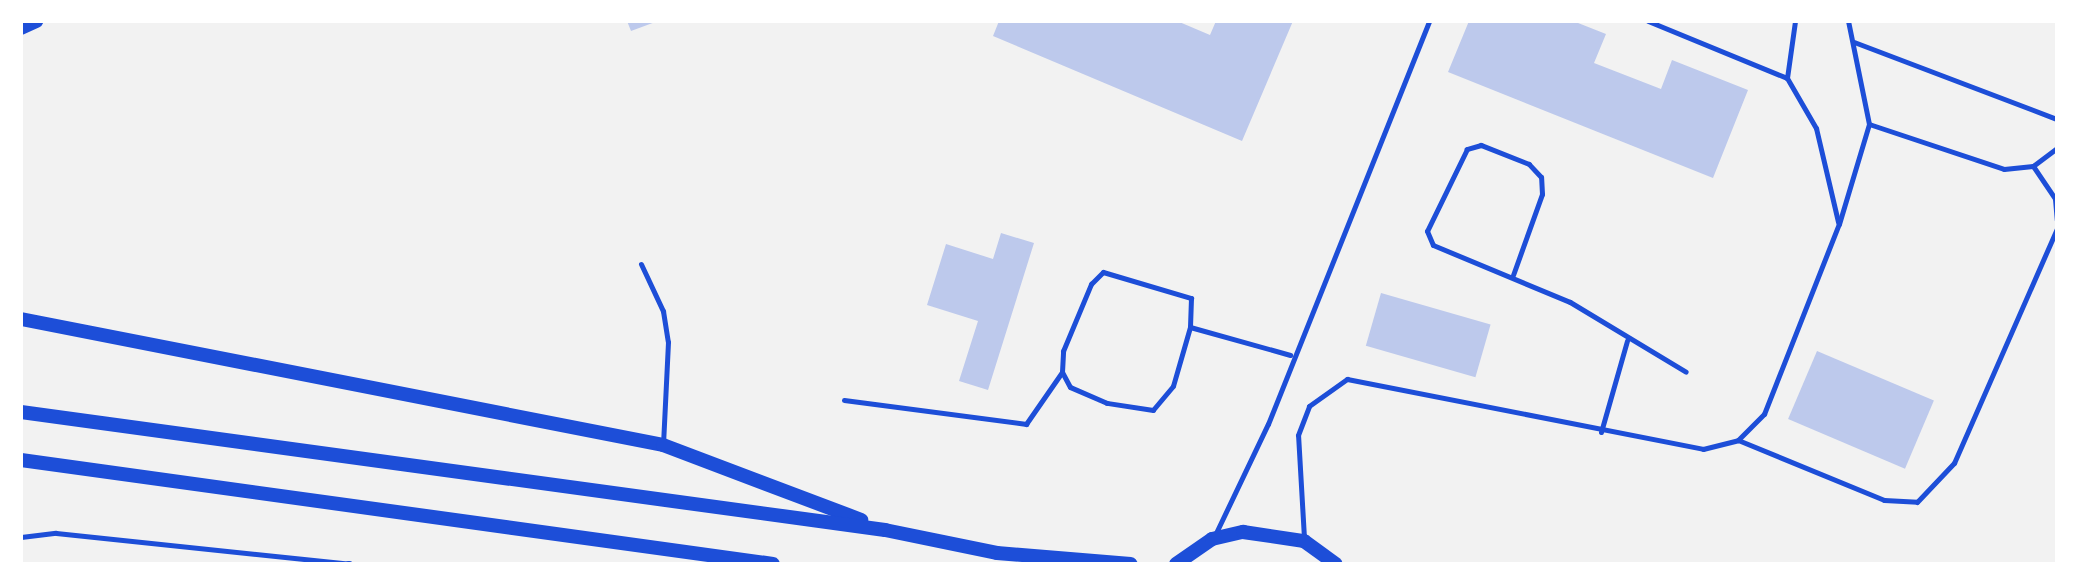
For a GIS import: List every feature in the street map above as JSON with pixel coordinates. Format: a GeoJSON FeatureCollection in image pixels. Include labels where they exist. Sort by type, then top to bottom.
{"type":"FeatureCollection","features":[{"type":"Feature","properties":{"kind":"main road"},"geometry":{"type":"LineString","coordinates":[[21,28],[36,21]]}},
{"type":"Feature","properties":{"kind":"main road"},"geometry":{"type":"LineString","coordinates":[[21,319],[663,445],[885,530]]}},
{"type":"Feature","properties":{"kind":"main road"},"geometry":{"type":"LineString","coordinates":[[21,412],[885,530],[997,554],[1132,564]]}},
{"type":"Feature","properties":{"kind":"main road"},"geometry":{"type":"LineString","coordinates":[[21,460],[773,564]]}},
{"type":"Feature","properties":{"kind":"main road"},"geometry":{"type":"LineString","coordinates":[[1177,564],[1212,540],[1274,533],[1304,541],[1336,564]]}},
{"type":"Feature","properties":{"kind":"lane"},"geometry":{"type":"LineString","coordinates":[[1212,540],[1268,424],[1290,355],[1429,21]]}},
{"type":"Feature","properties":{"kind":"lane"},"geometry":{"type":"LineString","coordinates":[[1648,21],[1787,78],[1816,128],[1839,224]]}},
{"type":"Feature","properties":{"kind":"lane"},"geometry":{"type":"LineString","coordinates":[[1787,78],[1795,21]]}},
{"type":"Feature","properties":{"kind":"lane"},"geometry":{"type":"LineString","coordinates":[[1304,541],[1298,435],[1309,406],[1347,379],[1601,432],[1703,449],[1738,440],[1764,414],[1839,224],[1869,124],[1848,21]]}},
{"type":"Feature","properties":{"kind":"lane"},"geometry":{"type":"LineString","coordinates":[[1854,42],[2057,119]]}},
{"type":"Feature","properties":{"kind":"lane"},"geometry":{"type":"LineString","coordinates":[[1869,124],[2004,169],[2033,166],[2057,148]]}},
{"type":"Feature","properties":{"kind":"lane"},"geometry":{"type":"LineString","coordinates":[[1513,275],[1542,194],[1541,177],[1530,164],[1481,145],[1467,149],[1427,231],[1433,245],[1446,253],[1513,275],[1570,302],[1627,341],[1686,372]]}},
{"type":"Feature","properties":{"kind":"lane"},"geometry":{"type":"LineString","coordinates":[[2033,166],[2055,199],[2057,220]]}},
{"type":"Feature","properties":{"kind":"lane"},"geometry":{"type":"LineString","coordinates":[[1738,440],[1884,500],[1917,502],[1954,463],[2057,228]]}},
{"type":"Feature","properties":{"kind":"lane"},"geometry":{"type":"LineString","coordinates":[[641,264],[663,311],[668,342],[663,445]]}},
{"type":"Feature","properties":{"kind":"lane"},"geometry":{"type":"LineString","coordinates":[[844,400],[1026,424],[1062,372],[1068,340],[1103,272],[1191,298],[1190,327],[1173,386],[1153,410],[1107,403],[1070,387],[1062,372]]}},
{"type":"Feature","properties":{"kind":"lane"},"geometry":{"type":"LineString","coordinates":[[1190,327],[1290,355]]}},
{"type":"Feature","properties":{"kind":"lane"},"geometry":{"type":"LineString","coordinates":[[1601,432],[1627,341]]}},
{"type":"Feature","properties":{"kind":"lane"},"geometry":{"type":"LineString","coordinates":[[21,537],[56,533],[349,564]]}},
{"type":"Feature","properties":{"kind":"building"},"geometry":{"type":"Polygon","coordinates":[[[627,21],[658,21],[631,31],[627,21]]]}},
{"type":"Feature","properties":{"kind":"building"},"geometry":{"type":"Polygon","coordinates":[[[999,21],[1177,21],[1210,35],[1216,21],[1293,21],[1242,141],[993,36],[999,21]]]}},
{"type":"Feature","properties":{"kind":"building"},"geometry":{"type":"Polygon","coordinates":[[[1469,21],[1573,21],[1606,34],[1594,63],[1661,89],[1672,60],[1748,90],[1713,178],[1448,72],[1469,21]]]}},
{"type":"Feature","properties":{"kind":"building"},"geometry":{"type":"Polygon","coordinates":[[[1001,233],[1034,243],[988,390],[959,381],[978,321],[927,305],[946,244],[993,259],[1001,233]]]}},
{"type":"Feature","properties":{"kind":"building"},"geometry":{"type":"Polygon","coordinates":[[[1381,293],[1491,324],[1475,377],[1366,346],[1381,293]]]}},
{"type":"Feature","properties":{"kind":"building"},"geometry":{"type":"Polygon","coordinates":[[[1817,351],[1934,401],[1905,469],[1788,419],[1817,351]]]}}]}
